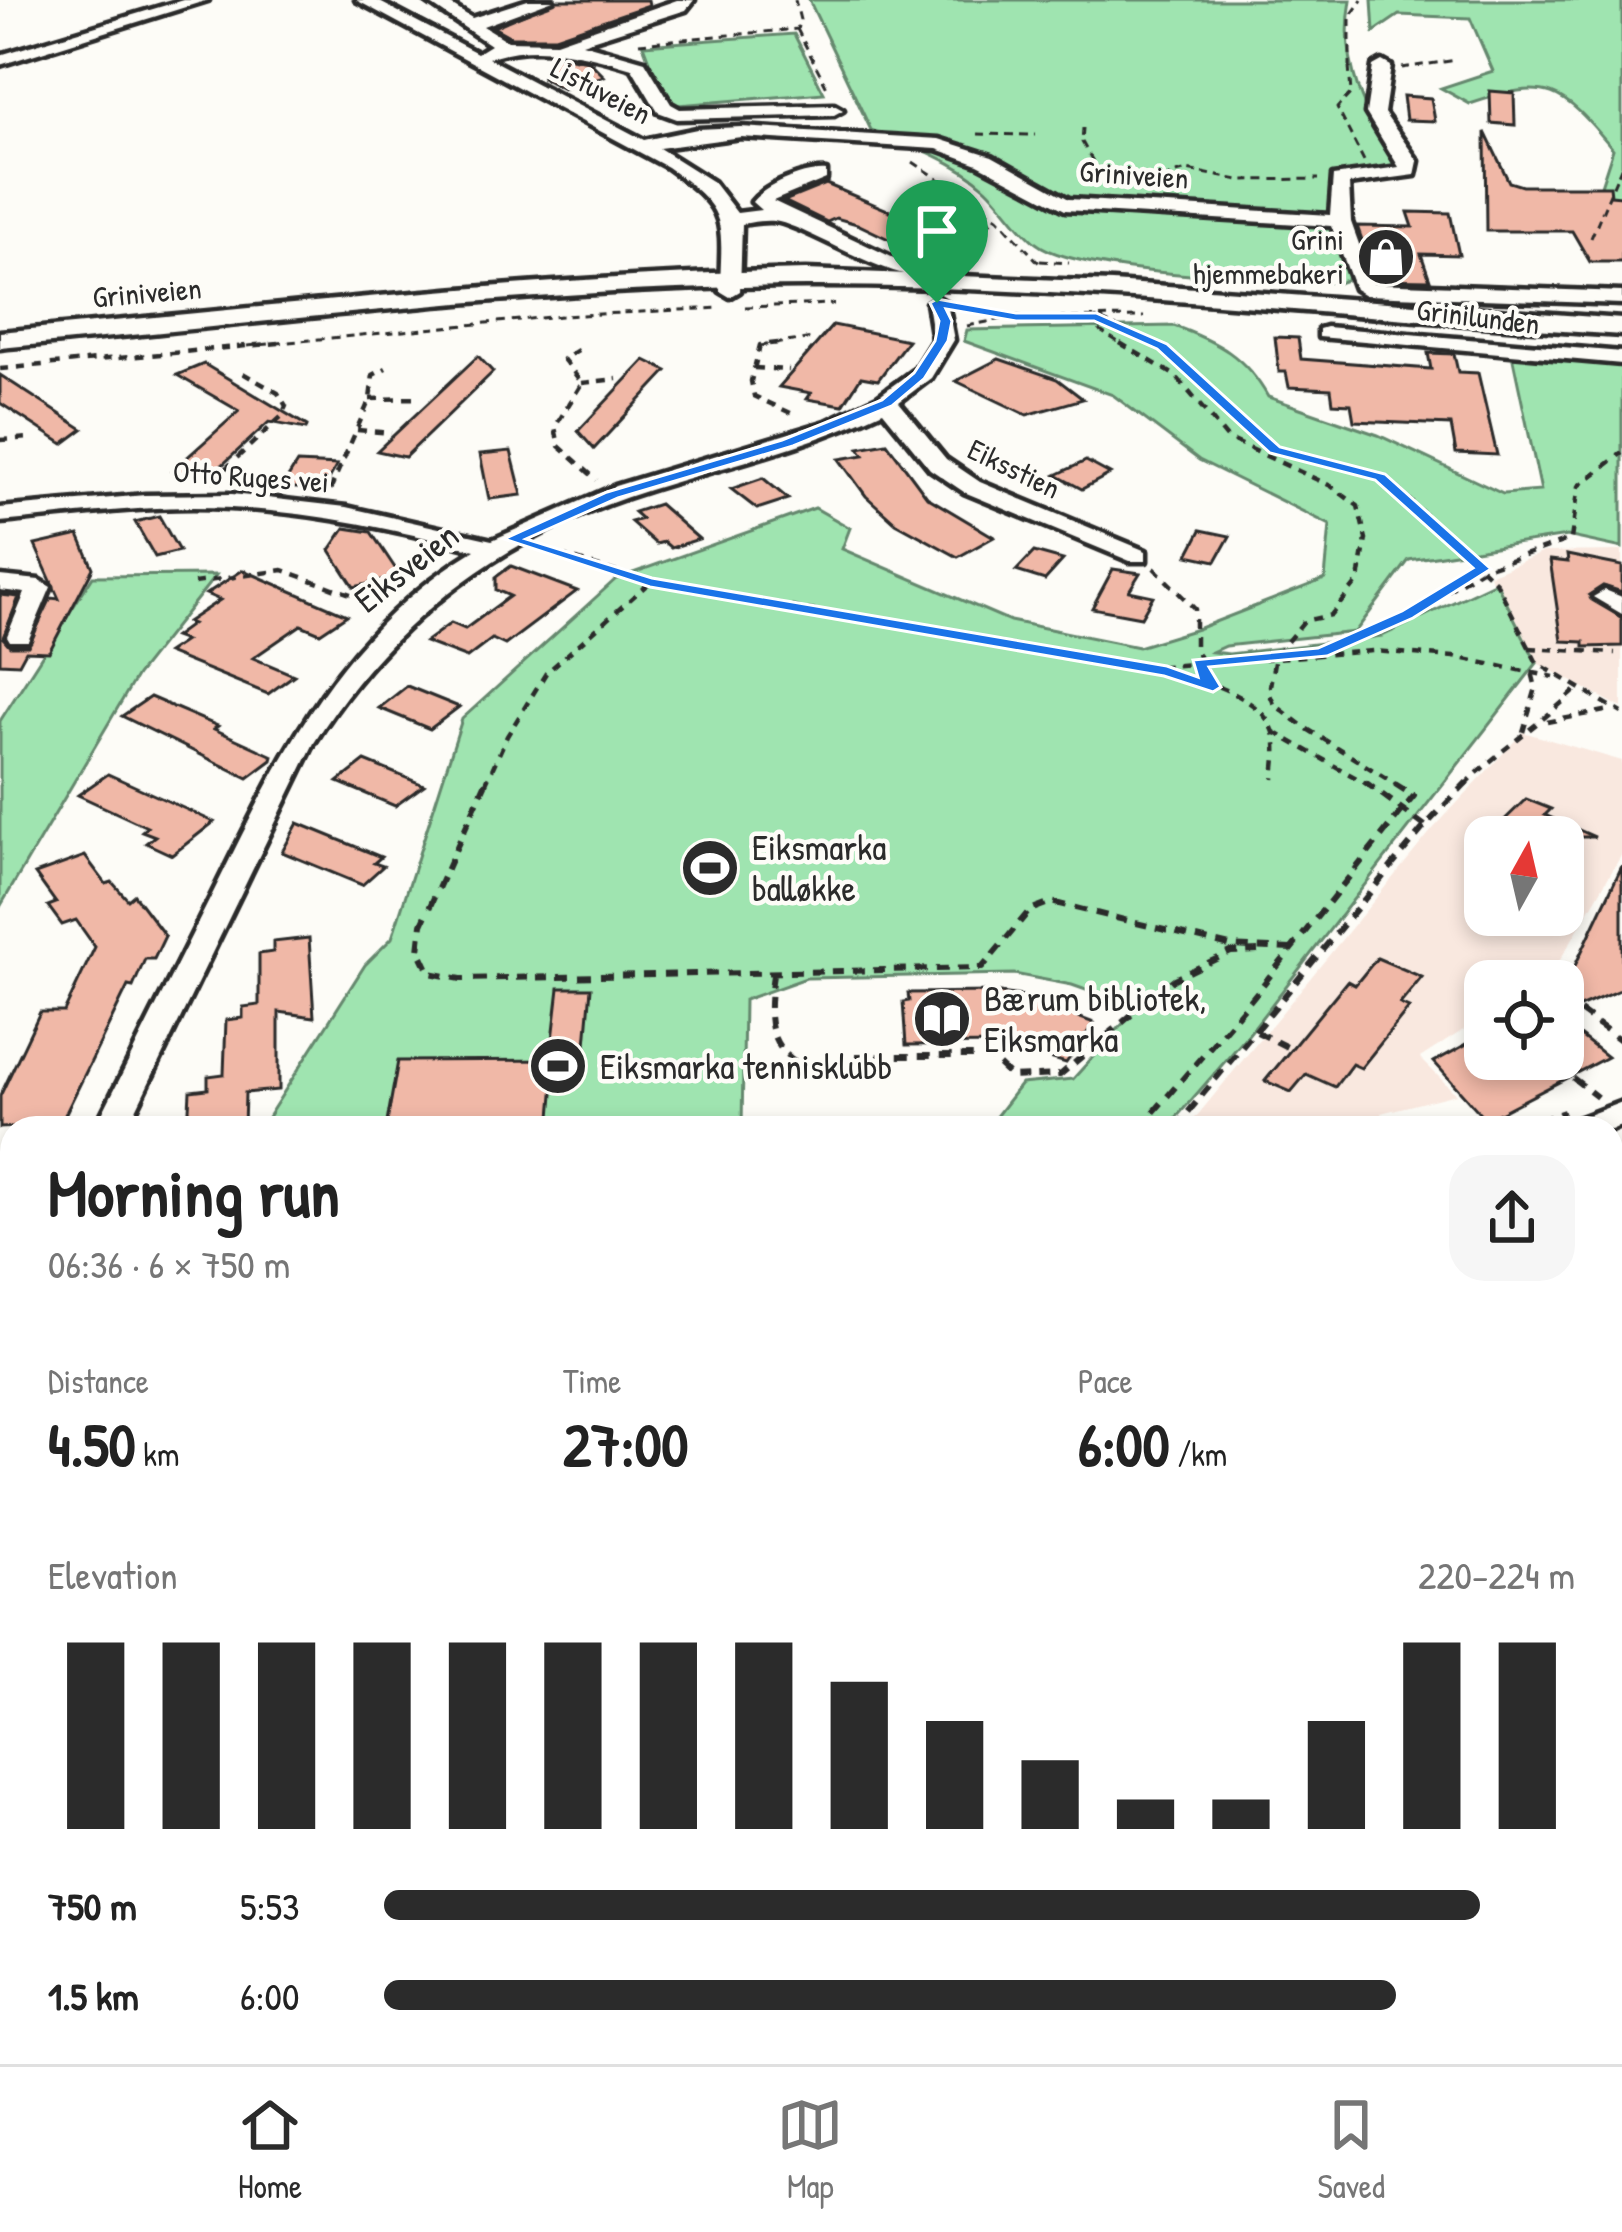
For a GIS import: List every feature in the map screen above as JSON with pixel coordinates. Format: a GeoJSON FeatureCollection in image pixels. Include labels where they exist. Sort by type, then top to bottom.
{"type":"FeatureCollection","features":[{"type":"Feature","properties":{"kind":"main road","name":"Griniveien"},"geometry":{"type":"LineString","coordinates":[[0,340],[372,305],[730,285],[1104,290],[1622,327]]}},
{"type":"Feature","properties":{"kind":"street"},"geometry":{"type":"LineString","coordinates":[[0,60],[200,0]]}},
{"type":"Feature","properties":{"kind":"street"},"geometry":{"type":"LineString","coordinates":[[371,4],[405,0]]}},
{"type":"Feature","properties":{"kind":"street"},"geometry":{"type":"LineString","coordinates":[[432,0],[503,46]]}},
{"type":"Feature","properties":{"kind":"street"},"geometry":{"type":"LineString","coordinates":[[471,24],[545,0]]}},
{"type":"Feature","properties":{"kind":"street"},"geometry":{"type":"LineString","coordinates":[[553,46],[680,7],[686,0]]}},
{"type":"Feature","properties":{"kind":"street","name":"Listuveien"},"geometry":{"type":"LineString","coordinates":[[371,4],[641,146],[706,186],[732,218]]}},
{"type":"Feature","properties":{"kind":"street"},"geometry":{"type":"LineString","coordinates":[[474,58],[503,46],[586,48],[644,69],[664,107],[677,114],[834,110]]}},
{"type":"Feature","properties":{"kind":"street"},"geometry":{"type":"LineString","coordinates":[[1382,66],[1375,113],[1408,161],[1408,171],[1340,180],[1339,221],[1365,290],[1622,298]]}},
{"type":"Feature","properties":{"kind":"street","name":"Griniveien"},"geometry":{"type":"LineString","coordinates":[[641,146],[698,134],[741,132],[920,142],[960,149],[1064,204],[1339,221]]}},
{"type":"Feature","properties":{"kind":"street"},"geometry":{"type":"LineString","coordinates":[[820,175],[762,202],[778,214],[941,286],[945,331]]}},
{"type":"Feature","properties":{"kind":"street"},"geometry":{"type":"LineString","coordinates":[[730,285],[732,218],[778,214]]}},
{"type":"Feature","properties":{"kind":"street","name":"Eiksveien"},"geometry":{"type":"LineString","coordinates":[[117,1116],[301,743],[346,673],[403,614],[503,544],[612,495],[828,429],[887,403],[919,376],[945,331]]}},
{"type":"Feature","properties":{"kind":"street","name":"Grinilunden"},"geometry":{"type":"LineString","coordinates":[[1325,333],[1453,342],[1537,356],[1622,358]]}},
{"type":"Feature","properties":{"kind":"street","name":"Eiksstien"},"geometry":{"type":"LineString","coordinates":[[887,403],[938,464],[972,487],[1138,556]]}},
{"type":"Feature","properties":{"kind":"street","name":"Otto Ruges vei"},"geometry":{"type":"LineString","coordinates":[[0,515],[191,500],[322,510],[503,544]]}},
{"type":"Feature","properties":{"kind":"street"},"geometry":{"type":"LineString","coordinates":[[0,583],[39,587],[20,636]]}},
{"type":"Feature","properties":{"kind":"path"},"geometry":{"type":"LineString","coordinates":[[795,0],[800,20],[797,29],[831,94],[834,110]]}},
{"type":"Feature","properties":{"kind":"path"},"geometry":{"type":"LineString","coordinates":[[1362,0],[1350,17],[1351,93],[1337,108],[1370,175]]}},
{"type":"Feature","properties":{"kind":"path"},"geometry":{"type":"LineString","coordinates":[[586,48],[797,29]]}},
{"type":"Feature","properties":{"kind":"path"},"geometry":{"type":"LineString","coordinates":[[1382,66],[1422,68],[1457,60]]}},
{"type":"Feature","properties":{"kind":"path"},"geometry":{"type":"LineString","coordinates":[[1349,68],[1377,89]]}},
{"type":"Feature","properties":{"kind":"path"},"geometry":{"type":"LineString","coordinates":[[1083,128],[1082,142],[1110,191],[1119,196]]}},
{"type":"Feature","properties":{"kind":"path"},"geometry":{"type":"LineString","coordinates":[[979,134],[1035,135]]}},
{"type":"Feature","properties":{"kind":"path"},"geometry":{"type":"LineString","coordinates":[[910,159],[998,218],[1052,278]]}},
{"type":"Feature","properties":{"kind":"path"},"geometry":{"type":"LineString","coordinates":[[1591,238],[1622,165]]}},
{"type":"Feature","properties":{"kind":"path"},"geometry":{"type":"LineString","coordinates":[[1148,192],[1170,175],[1187,170],[1253,181],[1340,180]]}},
{"type":"Feature","properties":{"kind":"path"},"geometry":{"type":"LineString","coordinates":[[941,286],[1016,317]]}},
{"type":"Feature","properties":{"kind":"path"},"geometry":{"type":"LineString","coordinates":[[0,369],[561,316],[852,304]]}},
{"type":"Feature","properties":{"kind":"path"},"geometry":{"type":"LineString","coordinates":[[945,331],[1016,317],[1096,317],[1162,346],[1275,450],[1367,471],[1392,484],[1496,583],[1529,648],[1554,677]]}},
{"type":"Feature","properties":{"kind":"path"},"geometry":{"type":"LineString","coordinates":[[1096,317],[1097,329],[1176,376],[1227,438],[1331,486],[1358,506],[1366,539],[1359,580],[1331,615],[1304,621],[1275,656],[1269,692],[1274,704],[1414,796],[1406,812],[1150,1116]]}},
{"type":"Feature","properties":{"kind":"path"},"geometry":{"type":"LineString","coordinates":[[813,338],[760,345],[754,397],[828,429]]}},
{"type":"Feature","properties":{"kind":"path"},"geometry":{"type":"LineString","coordinates":[[578,350],[563,359],[582,383]]}},
{"type":"Feature","properties":{"kind":"path"},"geometry":{"type":"LineString","coordinates":[[322,510],[370,399],[374,375],[386,368]]}},
{"type":"Feature","properties":{"kind":"path"},"geometry":{"type":"LineString","coordinates":[[754,368],[789,370]]}},
{"type":"Feature","properties":{"kind":"path"},"geometry":{"type":"LineString","coordinates":[[191,500],[281,417],[286,406],[278,393],[241,372]]}},
{"type":"Feature","properties":{"kind":"path"},"geometry":{"type":"LineString","coordinates":[[582,383],[617,379]]}},
{"type":"Feature","properties":{"kind":"path"},"geometry":{"type":"LineString","coordinates":[[582,383],[555,427],[559,446],[612,495]]}},
{"type":"Feature","properties":{"kind":"path"},"geometry":{"type":"LineString","coordinates":[[370,399],[421,398]]}},
{"type":"Feature","properties":{"kind":"path"},"geometry":{"type":"LineString","coordinates":[[357,430],[391,433]]}},
{"type":"Feature","properties":{"kind":"path"},"geometry":{"type":"LineString","coordinates":[[0,440],[31,438]]}},
{"type":"Feature","properties":{"kind":"path"},"geometry":{"type":"LineString","coordinates":[[1321,653],[1407,615],[1483,569],[1571,539],[1579,486],[1622,453]]}},
{"type":"Feature","properties":{"kind":"path"},"geometry":{"type":"LineString","coordinates":[[503,544],[650,582],[1139,668],[1213,687],[1258,710],[1274,732],[1352,774],[1425,826]]}},
{"type":"Feature","properties":{"kind":"path"},"geometry":{"type":"LineString","coordinates":[[1138,556],[1195,609],[1199,663],[1213,687]]}},
{"type":"Feature","properties":{"kind":"path"},"geometry":{"type":"LineString","coordinates":[[194,583],[283,570],[403,614]]}},
{"type":"Feature","properties":{"kind":"path"},"geometry":{"type":"LineString","coordinates":[[650,582],[546,673],[507,736],[432,903],[419,950],[430,973],[461,979],[982,968],[1030,910],[1051,902],[1230,946],[1292,949]]}},
{"type":"Feature","properties":{"kind":"path"},"geometry":{"type":"LineString","coordinates":[[1529,648],[1615,653]]}},
{"type":"Feature","properties":{"kind":"path"},"geometry":{"type":"LineString","coordinates":[[1139,668],[1321,653],[1454,657],[1554,677],[1622,713]]}},
{"type":"Feature","properties":{"kind":"path"},"geometry":{"type":"LineString","coordinates":[[1523,732],[1536,688],[1532,672]]}},
{"type":"Feature","properties":{"kind":"path"},"geometry":{"type":"LineString","coordinates":[[1542,723],[1578,688]]}},
{"type":"Feature","properties":{"kind":"path"},"geometry":{"type":"LineString","coordinates":[[1185,1116],[1425,826],[1497,752],[1542,723],[1614,710]]}},
{"type":"Feature","properties":{"kind":"path"},"geometry":{"type":"LineString","coordinates":[[1274,732],[1274,779]]}},
{"type":"Feature","properties":{"kind":"path"},"geometry":{"type":"LineString","coordinates":[[773,975],[768,1001],[775,1042],[791,1064],[831,1075],[845,1056],[989,1056],[1011,1078],[1060,1075],[1174,979],[1231,952],[1292,949]]}},
{"type":"Feature","properties":{"kind":"path"},"geometry":{"type":"LineString","coordinates":[[1584,1014],[1622,1041]]}},
{"type":"Feature","properties":{"kind":"path"},"geometry":{"type":"LineString","coordinates":[[1257,1032],[1289,1048]]}},
{"type":"Feature","properties":{"kind":"path"},"geometry":{"type":"LineString","coordinates":[[1576,1080],[1610,1105]]}},
{"type":"Feature","properties":{"kind":"shaded area"},"geometry":{"type":"Polygon","coordinates":[[[1622,551],[1622,708],[1537,663],[1489,575],[1544,552],[1622,551]]]}},
{"type":"Feature","properties":{"kind":"shaded area"},"geometry":{"type":"Polygon","coordinates":[[[1523,732],[1622,761],[1622,854],[1584,919],[1584,816],[1464,816],[1464,936],[1574,936],[1560,960],[1464,960],[1464,1030],[1420,1058],[1456,1094],[1383,1116],[1197,1116],[1432,830],[1523,732]]]}},
{"type":"Feature","properties":{"kind":"green space"},"geometry":{"type":"Polygon","coordinates":[[[809,0],[1351,0],[1349,46],[1358,89],[1400,169],[1346,189],[1329,216],[1352,278],[1338,283],[1134,270],[1059,254],[1036,243],[986,188],[960,169],[871,130],[809,0]]]}},
{"type":"Feature","properties":{"kind":"green space"},"geometry":{"type":"Polygon","coordinates":[[[1372,0],[1622,0],[1622,235],[1597,198],[1613,149],[1580,112],[1552,93],[1536,90],[1470,104],[1441,88],[1493,71],[1470,18],[1399,15],[1374,32],[1372,0]]]}},
{"type":"Feature","properties":{"kind":"green space"},"geometry":{"type":"Polygon","coordinates":[[[794,34],[824,93],[666,106],[643,45],[794,34]]]}},
{"type":"Feature","properties":{"kind":"green space"},"geometry":{"type":"Polygon","coordinates":[[[1174,326],[1229,352],[1268,397],[1378,435],[1503,494],[1541,491],[1511,350],[1622,359],[1622,548],[1567,536],[1409,560],[1355,632],[1225,646],[1212,652],[1382,636],[1496,582],[1537,663],[1248,1035],[1177,1116],[996,1116],[1021,1084],[1073,1079],[1137,1008],[1072,985],[1014,974],[806,978],[744,1000],[742,1116],[269,1116],[365,965],[392,938],[462,719],[616,579],[815,508],[850,528],[842,549],[1010,621],[1138,647],[1325,579],[1330,525],[1199,460],[1113,395],[964,341],[967,330],[1174,326]]]}},
{"type":"Feature","properties":{"kind":"green space"},"geometry":{"type":"Polygon","coordinates":[[[216,575],[137,675],[0,907],[0,721],[93,576],[216,575]]]}},
{"type":"Feature","properties":{"kind":"building"},"geometry":{"type":"Polygon","coordinates":[[[557,0],[648,0],[649,5],[555,37],[511,37],[493,27],[557,0]]]}},
{"type":"Feature","properties":{"kind":"building"},"geometry":{"type":"Polygon","coordinates":[[[552,55],[589,61],[604,76],[563,89],[542,78],[552,55]]]}},
{"type":"Feature","properties":{"kind":"building"},"geometry":{"type":"Polygon","coordinates":[[[1490,91],[1514,93],[1515,125],[1491,123],[1490,91]]]}},
{"type":"Feature","properties":{"kind":"building"},"geometry":{"type":"Polygon","coordinates":[[[1403,96],[1431,98],[1435,121],[1406,120],[1403,96]]]}},
{"type":"Feature","properties":{"kind":"building"},"geometry":{"type":"Polygon","coordinates":[[[1485,132],[1509,182],[1610,186],[1611,195],[1622,196],[1622,262],[1590,262],[1572,231],[1486,231],[1485,132]]]}},
{"type":"Feature","properties":{"kind":"building"},"geometry":{"type":"Polygon","coordinates":[[[826,184],[892,212],[951,193],[990,222],[899,244],[857,224],[836,218],[827,222],[784,201],[826,184]]]}},
{"type":"Feature","properties":{"kind":"building"},"geometry":{"type":"Polygon","coordinates":[[[1408,212],[1450,213],[1459,255],[1421,254],[1430,280],[1376,279],[1357,226],[1413,227],[1408,212]]]}},
{"type":"Feature","properties":{"kind":"building"},"geometry":{"type":"Polygon","coordinates":[[[833,325],[908,340],[878,380],[861,377],[843,405],[807,399],[811,393],[779,387],[833,325]]]}},
{"type":"Feature","properties":{"kind":"building"},"geometry":{"type":"Polygon","coordinates":[[[1275,337],[1298,338],[1301,359],[1431,369],[1428,353],[1454,354],[1458,372],[1478,373],[1497,455],[1456,453],[1451,425],[1354,421],[1351,404],[1333,403],[1331,389],[1289,387],[1286,372],[1279,372],[1275,337]]]}},
{"type":"Feature","properties":{"kind":"building"},"geometry":{"type":"Polygon","coordinates":[[[478,356],[493,372],[405,457],[377,451],[478,356]]]}},
{"type":"Feature","properties":{"kind":"building"},"geometry":{"type":"Polygon","coordinates":[[[999,359],[1057,379],[1083,399],[1027,415],[956,381],[999,359]]]}},
{"type":"Feature","properties":{"kind":"building"},"geometry":{"type":"Polygon","coordinates":[[[645,360],[667,371],[594,449],[578,431],[645,360]]]}},
{"type":"Feature","properties":{"kind":"building"},"geometry":{"type":"Polygon","coordinates":[[[204,364],[306,429],[269,422],[207,479],[172,471],[239,411],[177,375],[204,364]]]}},
{"type":"Feature","properties":{"kind":"building"},"geometry":{"type":"Polygon","coordinates":[[[0,375],[83,429],[63,444],[0,403],[0,375]]]}},
{"type":"Feature","properties":{"kind":"building"},"geometry":{"type":"Polygon","coordinates":[[[887,443],[927,497],[994,537],[958,557],[896,523],[866,496],[839,459],[864,455],[859,448],[887,443]]]}},
{"type":"Feature","properties":{"kind":"building"},"geometry":{"type":"Polygon","coordinates":[[[511,451],[522,495],[489,499],[480,454],[511,451]]]}},
{"type":"Feature","properties":{"kind":"building"},"geometry":{"type":"Polygon","coordinates":[[[1086,461],[1110,474],[1082,489],[1056,475],[1086,461]]]}},
{"type":"Feature","properties":{"kind":"building"},"geometry":{"type":"Polygon","coordinates":[[[297,463],[337,465],[323,490],[282,487],[297,463]]]}},
{"type":"Feature","properties":{"kind":"building"},"geometry":{"type":"Polygon","coordinates":[[[763,478],[788,499],[757,509],[731,489],[763,478]]]}},
{"type":"Feature","properties":{"kind":"building"},"geometry":{"type":"Polygon","coordinates":[[[659,504],[699,539],[671,548],[664,542],[656,544],[631,522],[642,519],[634,512],[659,504]]]}},
{"type":"Feature","properties":{"kind":"building"},"geometry":{"type":"Polygon","coordinates":[[[159,516],[179,551],[155,557],[135,522],[159,516]]]}},
{"type":"Feature","properties":{"kind":"building"},"geometry":{"type":"Polygon","coordinates":[[[345,528],[371,532],[397,571],[392,573],[395,578],[354,587],[330,550],[345,528]]]}},
{"type":"Feature","properties":{"kind":"building"},"geometry":{"type":"Polygon","coordinates":[[[1201,530],[1230,536],[1216,561],[1188,555],[1201,530]]]}},
{"type":"Feature","properties":{"kind":"building"},"geometry":{"type":"Polygon","coordinates":[[[79,535],[93,568],[49,652],[26,651],[19,664],[0,663],[0,595],[19,597],[3,638],[10,646],[28,646],[51,598],[59,599],[35,545],[79,535]]]}},
{"type":"Feature","properties":{"kind":"building"},"geometry":{"type":"Polygon","coordinates":[[[1034,552],[1063,560],[1045,580],[1016,571],[1034,552]]]}},
{"type":"Feature","properties":{"kind":"building"},"geometry":{"type":"Polygon","coordinates":[[[1567,555],[1622,566],[1622,592],[1603,586],[1589,595],[1622,618],[1622,646],[1584,647],[1584,642],[1562,641],[1550,560],[1568,562],[1567,555]]]}},
{"type":"Feature","properties":{"kind":"building"},"geometry":{"type":"Polygon","coordinates":[[[511,566],[577,591],[505,645],[492,639],[467,658],[425,642],[451,623],[465,629],[510,596],[496,590],[496,577],[511,566]]]}},
{"type":"Feature","properties":{"kind":"building"},"geometry":{"type":"Polygon","coordinates":[[[1113,569],[1140,573],[1129,591],[1153,596],[1141,617],[1092,608],[1113,569]]]}},
{"type":"Feature","properties":{"kind":"building"},"geometry":{"type":"Polygon","coordinates":[[[243,570],[347,615],[320,633],[301,625],[253,658],[294,675],[268,694],[167,653],[185,641],[174,637],[192,624],[187,622],[220,600],[206,594],[243,570]]]}},
{"type":"Feature","properties":{"kind":"building"},"geometry":{"type":"Polygon","coordinates":[[[407,686],[459,707],[430,729],[379,708],[407,686]]]}},
{"type":"Feature","properties":{"kind":"building"},"geometry":{"type":"Polygon","coordinates":[[[150,697],[218,726],[214,729],[273,756],[272,760],[248,778],[122,716],[150,697]]]}},
{"type":"Feature","properties":{"kind":"building"},"geometry":{"type":"Polygon","coordinates":[[[365,761],[424,785],[395,806],[338,782],[365,761]]]}},
{"type":"Feature","properties":{"kind":"building"},"geometry":{"type":"Polygon","coordinates":[[[108,774],[214,822],[172,855],[146,843],[155,836],[142,831],[147,827],[78,795],[108,774]]]}},
{"type":"Feature","properties":{"kind":"building"},"geometry":{"type":"Polygon","coordinates":[[[1526,799],[1551,809],[1547,816],[1509,816],[1526,799]]]}},
{"type":"Feature","properties":{"kind":"building"},"geometry":{"type":"Polygon","coordinates":[[[298,823],[381,857],[374,863],[383,866],[362,885],[282,852],[298,823]]]}},
{"type":"Feature","properties":{"kind":"building"},"geometry":{"type":"Polygon","coordinates":[[[85,856],[106,884],[112,882],[128,900],[134,895],[165,936],[154,959],[145,959],[133,987],[128,986],[64,1116],[0,1116],[0,1096],[40,1012],[64,1012],[95,947],[76,920],[62,925],[48,906],[56,903],[35,874],[85,856]]]}},
{"type":"Feature","properties":{"kind":"building"},"geometry":{"type":"Polygon","coordinates":[[[1622,866],[1622,989],[1584,1005],[1584,960],[1578,960],[1622,866]]]}},
{"type":"Feature","properties":{"kind":"building"},"geometry":{"type":"Polygon","coordinates":[[[309,938],[314,1017],[279,1012],[279,1090],[245,1093],[244,1116],[189,1116],[190,1091],[208,1089],[208,1076],[224,1074],[226,1020],[243,1018],[243,1007],[259,1005],[259,954],[273,952],[273,942],[309,938]]]}},
{"type":"Feature","properties":{"kind":"building"},"geometry":{"type":"Polygon","coordinates":[[[1377,958],[1422,977],[1400,1004],[1409,1008],[1361,1068],[1352,1064],[1335,1087],[1306,1074],[1291,1092],[1265,1081],[1347,981],[1355,985],[1377,958]]]}},
{"type":"Feature","properties":{"kind":"building"},"geometry":{"type":"Polygon","coordinates":[[[559,988],[591,988],[585,1056],[551,1057],[559,988]]]}},
{"type":"Feature","properties":{"kind":"building"},"geometry":{"type":"Polygon","coordinates":[[[908,993],[1022,996],[1094,1023],[1066,1063],[1003,1044],[906,1045],[903,1002],[909,1001],[908,993]]]}},
{"type":"Feature","properties":{"kind":"building"},"geometry":{"type":"Polygon","coordinates":[[[1584,1039],[1607,1057],[1584,1069],[1584,1039]]]}},
{"type":"Feature","properties":{"kind":"building"},"geometry":{"type":"Polygon","coordinates":[[[1464,1046],[1464,1080],[1563,1080],[1494,1116],[1482,1116],[1434,1062],[1464,1046]]]}},
{"type":"Feature","properties":{"kind":"building","name":"Eiksmarka tennisklubb"},"geometry":{"type":"Polygon","coordinates":[[[556,1060],[551,1116],[388,1116],[398,1061],[556,1060]]]}},
{"type":"Feature","properties":{"kind":"place","name":"Grini hjemmebakeri"},"geometry":{"type":"Point","coordinates":[1386,257]}},
{"type":"Feature","properties":{"kind":"place","name":"Eiksmarka balløkke"},"geometry":{"type":"Point","coordinates":[710,868]}},
{"type":"Feature","properties":{"kind":"place","name":"Bærum bibliotek, Eiksmarka"},"geometry":{"type":"Point","coordinates":[942,1019]}},
{"type":"Feature","properties":{"kind":"place","name":"Eiksmarka tennisklubb"},"geometry":{"type":"Point","coordinates":[558,1066]}},
{"type":"Feature","properties":{"kind":"route"},"geometry":{"type":"LineString","coordinates":[[937,303],[1016,317],[1096,317],[1162,346],[1275,450],[1380,477],[1407,496],[1483,569],[1407,615],[1321,653],[1199,663],[1213,687],[1167,671],[650,582],[512,539],[612,495],[788,443],[887,403],[919,376],[942,341],[945,321],[937,303]]}}]}
